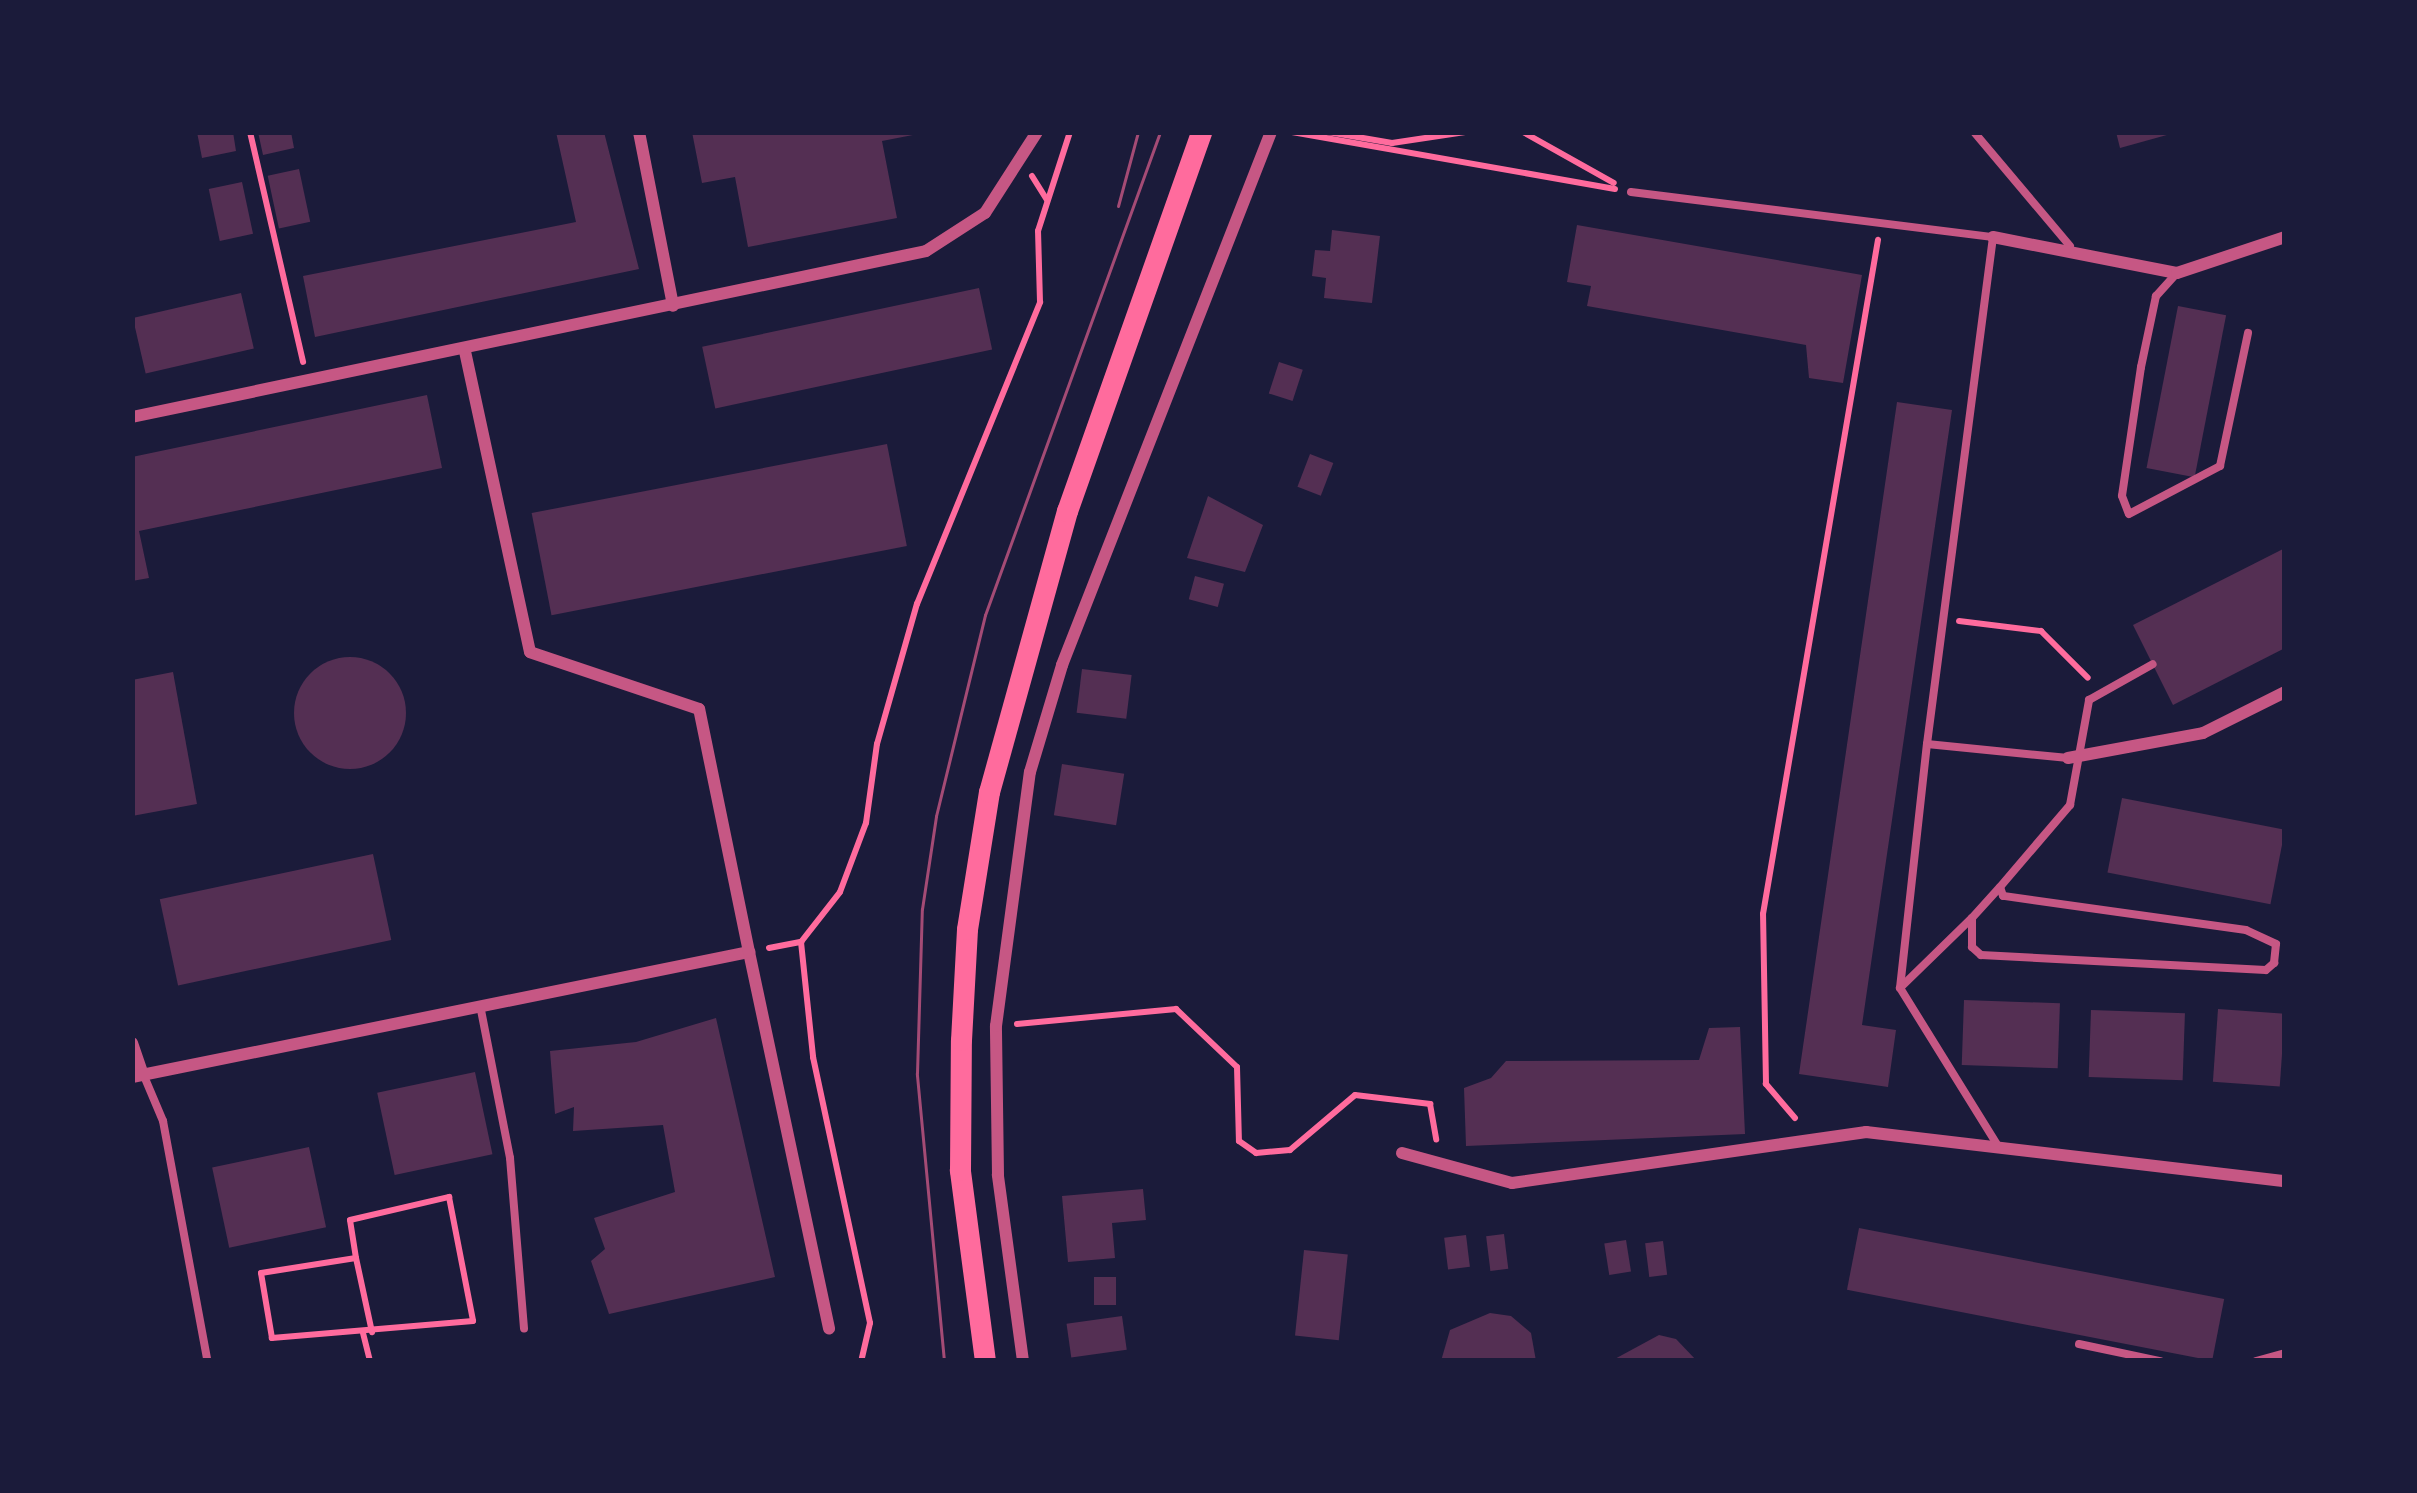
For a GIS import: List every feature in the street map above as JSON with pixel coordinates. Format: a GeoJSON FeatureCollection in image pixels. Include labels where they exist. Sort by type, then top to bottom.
{"type":"FeatureCollection","features":[{"type":"Feature","properties":{"kind":"main road"},"geometry":{"type":"LineString","coordinates":[[985,1361],[960,1170],[967,929],[989,792],[1067,511],[1201,132]]}},
{"type":"Feature","properties":{"kind":"street"},"geometry":{"type":"LineString","coordinates":[[639,132],[674,306]]}},
{"type":"Feature","properties":{"kind":"street"},"geometry":{"type":"LineString","coordinates":[[132,417],[926,251],[985,213],[1037,132]]}},
{"type":"Feature","properties":{"kind":"street"},"geometry":{"type":"LineString","coordinates":[[1023,1361],[998,1175],[996,1026],[1030,772],[1062,664],[1271,132]]}},
{"type":"Feature","properties":{"kind":"street"},"geometry":{"type":"LineString","coordinates":[[1993,237],[2070,246],[2177,273],[2285,237]]}},
{"type":"Feature","properties":{"kind":"street"},"geometry":{"type":"LineString","coordinates":[[464,348],[530,652],[699,710],[829,1329]]}},
{"type":"Feature","properties":{"kind":"street"},"geometry":{"type":"LineString","coordinates":[[2074,758],[2203,733],[2285,692]]}},
{"type":"Feature","properties":{"kind":"street"},"geometry":{"type":"LineString","coordinates":[[132,1043],[138,1076],[749,952]]}},
{"type":"Feature","properties":{"kind":"street"},"geometry":{"type":"LineString","coordinates":[[1402,1153],[1512,1183],[1866,1132],[2002,1153],[2285,1181]]}},
{"type":"Feature","properties":{"kind":"lane"},"geometry":{"type":"LineString","coordinates":[[1974,132],[2070,246]]}},
{"type":"Feature","properties":{"kind":"lane"},"geometry":{"type":"LineString","coordinates":[[1630,192],[1993,237],[1900,988],[2002,1153]]}},
{"type":"Feature","properties":{"kind":"lane"},"geometry":{"type":"LineString","coordinates":[[2177,273],[2156,296],[2141,367],[2122,496],[2129,514],[2220,466],[2248,333]]}},
{"type":"Feature","properties":{"kind":"lane"},"geometry":{"type":"LineString","coordinates":[[1900,988],[1972,918],[2070,805],[2074,758],[2089,700],[2153,664]]}},
{"type":"Feature","properties":{"kind":"lane"},"geometry":{"type":"LineString","coordinates":[[1928,744],[2074,758]]}},
{"type":"Feature","properties":{"kind":"lane"},"geometry":{"type":"LineString","coordinates":[[1972,918],[1972,947],[2000,958],[2266,970],[2277,955],[2269,937],[2246,930],[2008,902],[2000,887]]}},
{"type":"Feature","properties":{"kind":"lane"},"geometry":{"type":"LineString","coordinates":[[479,1004],[510,1158],[524,1328]]}},
{"type":"Feature","properties":{"kind":"lane"},"geometry":{"type":"LineString","coordinates":[[138,1076],[163,1120],[207,1358]]}},
{"type":"Feature","properties":{"kind":"lane"},"geometry":{"type":"LineString","coordinates":[[2079,1344],[2160,1361]]}},
{"type":"Feature","properties":{"kind":"lane"},"geometry":{"type":"LineString","coordinates":[[2256,1361],[2285,1353]]}},
{"type":"Feature","properties":{"kind":"path"},"geometry":{"type":"LineString","coordinates":[[250,132],[292,338],[311,380]]}},
{"type":"Feature","properties":{"kind":"path"},"geometry":{"type":"LineString","coordinates":[[861,1361],[870,1323],[813,1057],[801,942],[847,875],[917,604],[1040,302],[1038,231],[1070,132]]}},
{"type":"Feature","properties":{"kind":"path"},"geometry":{"type":"LineString","coordinates":[[1292,132],[1630,192]]}},
{"type":"Feature","properties":{"kind":"path"},"geometry":{"type":"LineString","coordinates":[[1328,132],[1392,143],[1465,132]]}},
{"type":"Feature","properties":{"kind":"path"},"geometry":{"type":"LineString","coordinates":[[1523,132],[1630,192]]}},
{"type":"Feature","properties":{"kind":"path"},"geometry":{"type":"LineString","coordinates":[[1813,1140],[1766,1084],[1763,914],[1881,225]]}},
{"type":"Feature","properties":{"kind":"path"},"geometry":{"type":"LineString","coordinates":[[1944,619],[2042,632],[2092,682]]}},
{"type":"Feature","properties":{"kind":"path"},"geometry":{"type":"LineString","coordinates":[[749,952],[801,942]]}},
{"type":"Feature","properties":{"kind":"path"},"geometry":{"type":"LineString","coordinates":[[996,1026],[1176,1010],[1238,1067],[1239,1141],[1256,1154],[1290,1150],[1354,1095],[1430,1104],[1441,1164]]}},
{"type":"Feature","properties":{"kind":"path"},"geometry":{"type":"LineString","coordinates":[[356,1258],[260,1273],[272,1338],[344,1327],[367,1333],[473,1321],[449,1197],[350,1220],[356,1258],[367,1333],[370,1361]]}},
{"type":"Feature","properties":{"kind":"building"},"geometry":{"type":"Polygon","coordinates":[[[197,132],[233,132],[236,151],[202,158],[197,132]]]}},
{"type":"Feature","properties":{"kind":"building"},"geometry":{"type":"Polygon","coordinates":[[[258,132],[291,132],[294,148],[263,155],[258,132]]]}},
{"type":"Feature","properties":{"kind":"building"},"geometry":{"type":"Polygon","coordinates":[[[556,132],[604,132],[639,269],[315,337],[303,276],[576,222],[556,132]]]}},
{"type":"Feature","properties":{"kind":"building"},"geometry":{"type":"Polygon","coordinates":[[[692,132],[918,134],[882,141],[897,218],[748,247],[735,177],[702,183],[692,132]]]}},
{"type":"Feature","properties":{"kind":"building"},"geometry":{"type":"Polygon","coordinates":[[[2116,132],[2174,132],[2174,133],[2120,148],[2116,132]]]}},
{"type":"Feature","properties":{"kind":"building"},"geometry":{"type":"Polygon","coordinates":[[[299,169],[310,222],[279,228],[268,176],[299,169]]]}},
{"type":"Feature","properties":{"kind":"building"},"geometry":{"type":"Polygon","coordinates":[[[242,182],[253,234],[220,241],[209,189],[242,182]]]}},
{"type":"Feature","properties":{"kind":"building"},"geometry":{"type":"Polygon","coordinates":[[[1577,225],[1862,275],[1843,383],[1809,378],[1806,345],[1587,306],[1591,286],[1567,282],[1577,225]]]}},
{"type":"Feature","properties":{"kind":"building"},"geometry":{"type":"Polygon","coordinates":[[[1332,230],[1380,236],[1372,303],[1324,298],[1326,278],[1312,276],[1315,250],[1330,251],[1332,230]]]}},
{"type":"Feature","properties":{"kind":"building"},"geometry":{"type":"Polygon","coordinates":[[[979,288],[992,350],[715,408],[702,347],[979,288]]]}},
{"type":"Feature","properties":{"kind":"building"},"geometry":{"type":"Polygon","coordinates":[[[241,293],[254,349],[146,374],[133,318],[241,293]]]}},
{"type":"Feature","properties":{"kind":"building"},"geometry":{"type":"Polygon","coordinates":[[[2178,306],[2226,315],[2195,477],[2147,468],[2178,306]]]}},
{"type":"Feature","properties":{"kind":"building"},"geometry":{"type":"Polygon","coordinates":[[[1279,362],[1303,370],[1293,401],[1269,393],[1279,362]]]}},
{"type":"Feature","properties":{"kind":"building"},"geometry":{"type":"Polygon","coordinates":[[[427,395],[442,468],[139,531],[149,578],[132,581],[132,457],[427,395]]]}},
{"type":"Feature","properties":{"kind":"building"},"geometry":{"type":"Polygon","coordinates":[[[1897,402],[1952,410],[1862,1025],[1896,1030],[1888,1087],[1799,1074],[1897,402]]]}},
{"type":"Feature","properties":{"kind":"building"},"geometry":{"type":"Polygon","coordinates":[[[887,444],[907,546],[551,615],[532,513],[887,444]]]}},
{"type":"Feature","properties":{"kind":"building"},"geometry":{"type":"Polygon","coordinates":[[[1310,454],[1333,463],[1321,496],[1297,487],[1310,454]]]}},
{"type":"Feature","properties":{"kind":"building"},"geometry":{"type":"Polygon","coordinates":[[[1208,496],[1263,525],[1245,572],[1187,558],[1208,496]]]}},
{"type":"Feature","properties":{"kind":"building"},"geometry":{"type":"Polygon","coordinates":[[[2285,548],[2285,648],[2173,705],[2133,625],[2285,548]]]}},
{"type":"Feature","properties":{"kind":"building"},"geometry":{"type":"Polygon","coordinates":[[[1195,576],[1224,584],[1218,607],[1189,599],[1195,576]]]}},
{"type":"Feature","properties":{"kind":"building"},"geometry":{"type":"Polygon","coordinates":[[[350,657],[371,662],[389,674],[401,692],[406,713],[401,734],[389,752],[371,764],[350,769],[329,764],[311,752],[299,734],[294,713],[299,692],[311,674],[329,662],[350,657]]]}},
{"type":"Feature","properties":{"kind":"building"},"geometry":{"type":"Polygon","coordinates":[[[1082,669],[1132,675],[1126,719],[1077,713],[1082,669]]]}},
{"type":"Feature","properties":{"kind":"building"},"geometry":{"type":"Polygon","coordinates":[[[173,672],[197,804],[132,816],[132,680],[173,672]]]}},
{"type":"Feature","properties":{"kind":"building"},"geometry":{"type":"Polygon","coordinates":[[[1062,764],[1124,774],[1116,825],[1054,815],[1062,764]]]}},
{"type":"Feature","properties":{"kind":"building"},"geometry":{"type":"Polygon","coordinates":[[[2122,798],[2285,830],[2270,904],[2107,873],[2122,798]]]}},
{"type":"Feature","properties":{"kind":"building"},"geometry":{"type":"Polygon","coordinates":[[[373,854],[391,940],[178,985],[160,899],[373,854]]]}},
{"type":"Feature","properties":{"kind":"building"},"geometry":{"type":"Polygon","coordinates":[[[1964,1000],[2060,1003],[2058,1068],[1962,1065],[1964,1000]]]}},
{"type":"Feature","properties":{"kind":"building"},"geometry":{"type":"Polygon","coordinates":[[[2218,1009],[2285,1014],[2280,1086],[2213,1082],[2218,1009]]]}},
{"type":"Feature","properties":{"kind":"building"},"geometry":{"type":"Polygon","coordinates":[[[2091,1010],[2185,1013],[2183,1080],[2089,1077],[2091,1010]]]}},
{"type":"Feature","properties":{"kind":"building"},"geometry":{"type":"Polygon","coordinates":[[[716,1018],[775,1277],[609,1314],[591,1261],[605,1249],[594,1218],[675,1192],[663,1125],[573,1131],[574,1107],[555,1114],[550,1051],[636,1042],[716,1018]]]}},
{"type":"Feature","properties":{"kind":"building"},"geometry":{"type":"Polygon","coordinates":[[[1740,1027],[1745,1134],[1466,1146],[1464,1088],[1491,1078],[1506,1061],[1699,1060],[1709,1028],[1740,1027]]]}},
{"type":"Feature","properties":{"kind":"building"},"geometry":{"type":"Polygon","coordinates":[[[475,1072],[492,1154],[395,1175],[377,1093],[475,1072]]]}},
{"type":"Feature","properties":{"kind":"building"},"geometry":{"type":"Polygon","coordinates":[[[309,1147],[326,1227],[229,1248],[212,1168],[309,1147]]]}},
{"type":"Feature","properties":{"kind":"building"},"geometry":{"type":"Polygon","coordinates":[[[1143,1189],[1146,1220],[1112,1223],[1115,1258],[1068,1262],[1062,1196],[1143,1189]]]}},
{"type":"Feature","properties":{"kind":"building"},"geometry":{"type":"Polygon","coordinates":[[[1859,1228],[2224,1299],[2212,1361],[1847,1290],[1859,1228]]]}},
{"type":"Feature","properties":{"kind":"building"},"geometry":{"type":"Polygon","coordinates":[[[1504,1234],[1508,1269],[1490,1271],[1486,1236],[1504,1234]]]}},
{"type":"Feature","properties":{"kind":"building"},"geometry":{"type":"Polygon","coordinates":[[[1466,1235],[1470,1267],[1448,1269],[1444,1238],[1466,1235]]]}},
{"type":"Feature","properties":{"kind":"building"},"geometry":{"type":"Polygon","coordinates":[[[1626,1240],[1631,1272],[1609,1275],[1604,1243],[1626,1240]]]}},
{"type":"Feature","properties":{"kind":"building"},"geometry":{"type":"Polygon","coordinates":[[[1663,1241],[1667,1275],[1649,1277],[1645,1243],[1663,1241]]]}},
{"type":"Feature","properties":{"kind":"building"},"geometry":{"type":"Polygon","coordinates":[[[1304,1250],[1348,1255],[1339,1340],[1295,1336],[1304,1250]]]}},
{"type":"Feature","properties":{"kind":"building"},"geometry":{"type":"Polygon","coordinates":[[[1094,1277],[1116,1277],[1116,1305],[1094,1305],[1094,1277]]]}},
{"type":"Feature","properties":{"kind":"building"},"geometry":{"type":"Polygon","coordinates":[[[1490,1313],[1511,1316],[1531,1333],[1536,1361],[1441,1361],[1450,1330],[1490,1313]]]}},
{"type":"Feature","properties":{"kind":"building"},"geometry":{"type":"Polygon","coordinates":[[[1122,1316],[1127,1350],[1071,1357],[1067,1324],[1122,1316]]]}},
{"type":"Feature","properties":{"kind":"building"},"geometry":{"type":"Polygon","coordinates":[[[1659,1335],[1676,1339],[1697,1361],[1611,1361],[1659,1335]]]}},
{"type":"Feature","properties":{"kind":"tram line"},"geometry":{"type":"LineString","coordinates":[[1118,206],[1138,132]]}},
{"type":"Feature","properties":{"kind":"tram line"},"geometry":{"type":"LineString","coordinates":[[944,1361],[917,1073],[922,909],[936,816],[985,615],[1160,132]]}}]}
